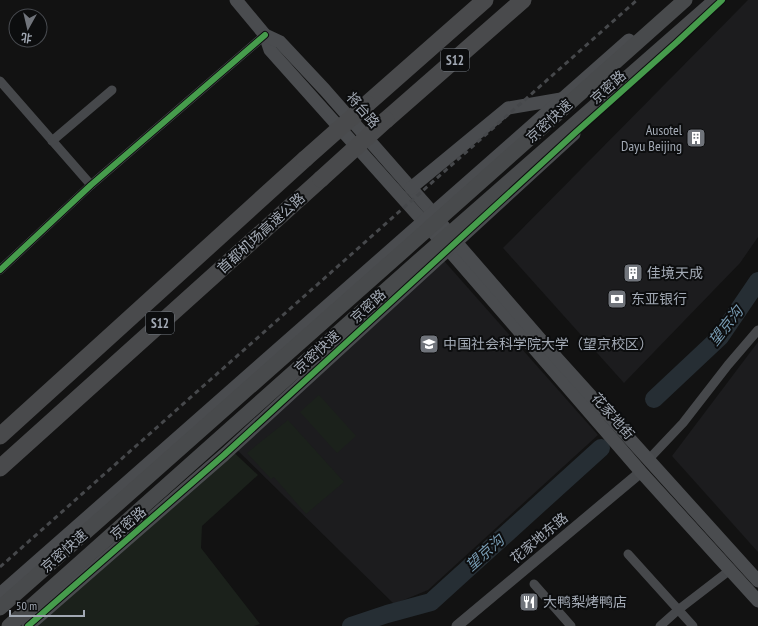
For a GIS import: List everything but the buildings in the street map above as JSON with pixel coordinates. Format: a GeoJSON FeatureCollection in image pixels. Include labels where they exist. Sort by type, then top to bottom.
{"type":"FeatureCollection","features":[{"type":"Feature","properties":{"kind":"highway","name":"首都机场高速公路"},"geometry":{"type":"LineString","coordinates":[[0,436],[305,159],[485,0]]}},
{"type":"Feature","properties":{"kind":"highway","name":"首都机场高速公路"},"geometry":{"type":"LineString","coordinates":[[0,468],[386,120],[523,0]]}},
{"type":"Feature","properties":{"kind":"highway","name":"京密快速"},"geometry":{"type":"LineString","coordinates":[[0,608],[685,0]]}},
{"type":"Feature","properties":{"kind":"highway","name":"京密快速"},"geometry":{"type":"LineString","coordinates":[[9,626],[716,0]]}},
{"type":"Feature","properties":{"kind":"main road","name":"将台路"},"geometry":{"type":"LineString","coordinates":[[236,0],[265,35],[270,50],[428,217]]}},
{"type":"Feature","properties":{"kind":"main road","name":"京密路"},"geometry":{"type":"LineString","coordinates":[[0,594],[675,0]]}},
{"type":"Feature","properties":{"kind":"main road","name":"京密路"},"geometry":{"type":"LineString","coordinates":[[28,626],[230,449],[722,0]]}},
{"type":"Feature","properties":{"kind":"main road","name":"将台路"},"geometry":{"type":"LineString","coordinates":[[265,35],[280,42],[330,96],[410,188],[428,217]]}},
{"type":"Feature","properties":{"kind":"main road"},"geometry":{"type":"LineString","coordinates":[[410,188],[508,108],[561,99]]}},
{"type":"Feature","properties":{"kind":"main road"},"geometry":{"type":"LineString","coordinates":[[428,217],[452,245]]}},
{"type":"Feature","properties":{"kind":"main road","name":"花家地街"},"geometry":{"type":"LineString","coordinates":[[452,245],[555,356],[758,581]]}},
{"type":"Feature","properties":{"kind":"main road","name":"花家地街"},"geometry":{"type":"LineString","coordinates":[[452,245],[641,472],[758,601]]}},
{"type":"Feature","properties":{"kind":"street"},"geometry":{"type":"LineString","coordinates":[[0,270],[91,185],[265,35]]}},
{"type":"Feature","properties":{"kind":"street"},"geometry":{"type":"LineString","coordinates":[[0,81],[91,185]]}},
{"type":"Feature","properties":{"kind":"street"},"geometry":{"type":"LineString","coordinates":[[52,141],[112,90]]}},
{"type":"Feature","properties":{"kind":"street"},"geometry":{"type":"LineString","coordinates":[[648,460],[683,423],[728,365],[758,330]]}},
{"type":"Feature","properties":{"kind":"street","name":"花家地东路"},"geometry":{"type":"LineString","coordinates":[[457,626],[641,472]]}},
{"type":"Feature","properties":{"kind":"street"},"geometry":{"type":"LineString","coordinates":[[628,554],[692,626]]}},
{"type":"Feature","properties":{"kind":"street"},"geometry":{"type":"LineString","coordinates":[[660,626],[678,610],[730,570]]}},
{"type":"Feature","properties":{"kind":"street"},"geometry":{"type":"LineString","coordinates":[[534,584],[571,626]]}},
{"type":"Feature","properties":{"kind":"shaded area"},"geometry":{"type":"Polygon","coordinates":[[[748,0],[758,0],[758,237],[740,263],[624,383],[503,248],[748,0]]]}},
{"type":"Feature","properties":{"kind":"shaded area","name":"中国社会科学院大学（望京校区）"},"geometry":{"type":"Polygon","coordinates":[[[438,254],[598,435],[428,590],[394,604],[230,443],[438,254]]]}},
{"type":"Feature","properties":{"kind":"shaded area"},"geometry":{"type":"Polygon","coordinates":[[[758,342],[758,552],[672,456],[758,342]]]}},
{"type":"Feature","properties":{"kind":"shaded area"},"geometry":{"type":"Polygon","coordinates":[[[319,395],[356,436],[337,453],[300,412],[319,395]]]}},
{"type":"Feature","properties":{"kind":"shaded area"},"geometry":{"type":"Polygon","coordinates":[[[288,420],[344,482],[306,514],[274,477],[271,479],[247,453],[288,420]]]}},
{"type":"Feature","properties":{"kind":"shaded area"},"geometry":{"type":"Polygon","coordinates":[[[226,445],[258,475],[202,526],[201,548],[260,624],[254,626],[17,626],[226,445]]]}},
{"type":"Feature","properties":{"kind":"waterway","name":"望京沟"},"geometry":{"type":"LineString","coordinates":[[654,399],[720,337],[758,281]]}},
{"type":"Feature","properties":{"kind":"waterway","name":"望京沟"},"geometry":{"type":"LineString","coordinates":[[351,626],[431,602],[601,448]]}},
{"type":"Feature","properties":{"kind":"railway"},"geometry":{"type":"LineString","coordinates":[[0,567],[637,0]]}},
{"type":"Feature","properties":{"kind":"cycle path"},"geometry":{"type":"LineString","coordinates":[[28,626],[224,455],[722,0]]}},
{"type":"Feature","properties":{"kind":"cycle path"},"geometry":{"type":"LineString","coordinates":[[0,270],[91,185],[265,35]]}},
{"type":"Feature","properties":{"kind":"place","name":"Ausotel Dayu Beijing"},"geometry":{"type":"Point","coordinates":[696,138]}},
{"type":"Feature","properties":{"kind":"place","name":"佳境天成"},"geometry":{"type":"Point","coordinates":[633,273]}},
{"type":"Feature","properties":{"kind":"place","name":"东亚银行"},"geometry":{"type":"Point","coordinates":[617,299]}},
{"type":"Feature","properties":{"kind":"place","name":"中国社会科学院大学（望京校区）"},"geometry":{"type":"Point","coordinates":[429,344]}},
{"type":"Feature","properties":{"kind":"place","name":"大鸭梨烤鸭店"},"geometry":{"type":"Point","coordinates":[529,602]}}]}
